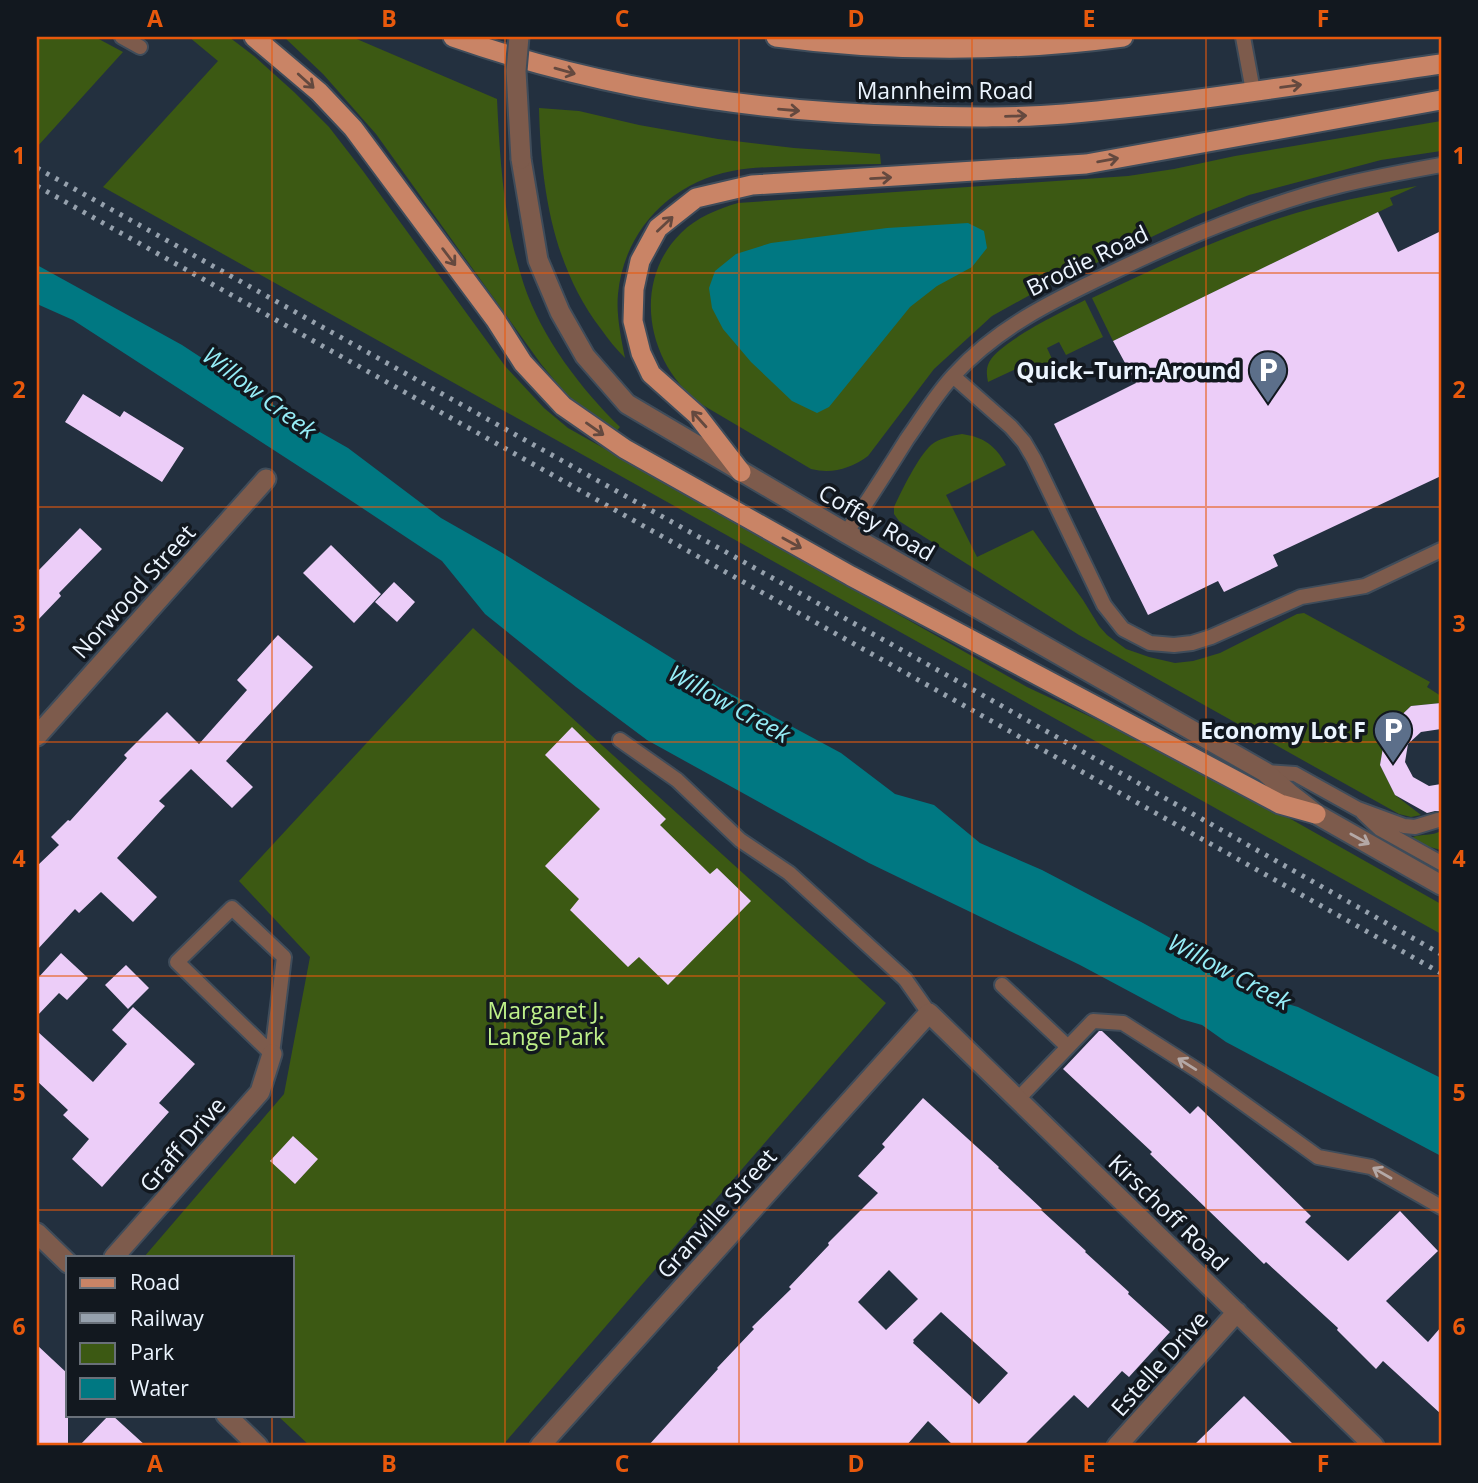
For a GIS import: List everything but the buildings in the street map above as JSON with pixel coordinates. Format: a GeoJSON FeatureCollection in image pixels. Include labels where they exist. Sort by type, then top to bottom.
{"type":"FeatureCollection","features":[{"type":"Feature","properties":{"kind":"main road"},"geometry":{"type":"LineString","coordinates":[[254,37],[318,92],[352,128],[495,319],[523,363],[563,406],[625,449],[851,576],[1280,804],[1316,814]]}},
{"type":"Feature","properties":{"kind":"main road","name":"Mannheim Road"},"geometry":{"type":"LineString","coordinates":[[453,37],[587,77],[677,95],[780,109],[864,115],[1061,115],[1182,102],[1441,64]]}},
{"type":"Feature","properties":{"kind":"main road","name":"Mannheim Road"},"geometry":{"type":"LineString","coordinates":[[776,37],[914,48],[1019,46],[1123,37]]}},
{"type":"Feature","properties":{"kind":"main road"},"geometry":{"type":"LineString","coordinates":[[741,472],[697,415],[652,374],[641,353],[633,321],[634,289],[640,261],[658,228],[696,198],[752,185],[1086,164],[1441,100]]}},
{"type":"Feature","properties":{"kind":"street","name":"Coffey Road"},"geometry":{"type":"LineString","coordinates":[[519,37],[516,71],[521,159],[538,260],[560,312],[585,356],[627,404],[846,533],[1265,772],[1316,814],[1441,885]]}},
{"type":"Feature","properties":{"kind":"street","name":"Norwood Street"},"geometry":{"type":"LineString","coordinates":[[37,736],[265,478]]}},
{"type":"Feature","properties":{"kind":"street","name":"Kirschoff Road"},"geometry":{"type":"LineString","coordinates":[[929,1013],[1374,1446]]}},
{"type":"Feature","properties":{"kind":"street","name":"Granville Street"},"geometry":{"type":"LineString","coordinates":[[540,1446],[929,1013]]}},
{"type":"Feature","properties":{"kind":"street","name":"Graff Drive"},"geometry":{"type":"LineString","coordinates":[[115,1256],[260,1092],[272,1054]]}},
{"type":"Feature","properties":{"kind":"street"},"geometry":{"type":"LineString","coordinates":[[37,1233],[66,1261]]}},
{"type":"Feature","properties":{"kind":"street","name":"Estelle Drive"},"geometry":{"type":"LineString","coordinates":[[1117,1446],[1237,1312]]}},
{"type":"Feature","properties":{"kind":"street"},"geometry":{"type":"LineString","coordinates":[[227,1416],[258,1446]]}},
{"type":"Feature","properties":{"kind":"lane"},"geometry":{"type":"LineString","coordinates":[[122,37],[140,47]]}},
{"type":"Feature","properties":{"kind":"lane"},"geometry":{"type":"LineString","coordinates":[[1243,37],[1253,92]]}},
{"type":"Feature","properties":{"kind":"lane","name":"Brodie Road"},"geometry":{"type":"LineString","coordinates":[[846,533],[922,417],[953,376],[1009,326],[1042,306],[1199,232],[1341,185],[1441,165]]}},
{"type":"Feature","properties":{"kind":"lane"},"geometry":{"type":"LineString","coordinates":[[953,376],[1012,427],[1024,442],[1104,605],[1123,629],[1150,642],[1174,645],[1211,637],[1301,597],[1365,586],[1441,550]]}},
{"type":"Feature","properties":{"kind":"lane"},"geometry":{"type":"LineString","coordinates":[[620,740],[677,780],[740,840],[789,873],[905,979],[929,1013]]}},
{"type":"Feature","properties":{"kind":"lane"},"geometry":{"type":"LineString","coordinates":[[1265,772],[1295,774],[1358,809],[1404,826],[1415,827],[1438,820]]}},
{"type":"Feature","properties":{"kind":"lane"},"geometry":{"type":"LineString","coordinates":[[1358,809],[1380,829],[1441,863]]}},
{"type":"Feature","properties":{"kind":"lane"},"geometry":{"type":"LineString","coordinates":[[232,908],[284,957],[272,1054],[177,962],[232,908]]}},
{"type":"Feature","properties":{"kind":"lane"},"geometry":{"type":"LineString","coordinates":[[1002,985],[1068,1047]]}},
{"type":"Feature","properties":{"kind":"lane"},"geometry":{"type":"LineString","coordinates":[[1018,1098],[1093,1021],[1123,1023],[1200,1072],[1318,1157],[1371,1167],[1441,1207]]}},
{"type":"Feature","properties":{"kind":"green space"},"geometry":{"type":"Polygon","coordinates":[[[37,37],[95,37],[123,52],[37,147],[37,37]]]}},
{"type":"Feature","properties":{"kind":"green space"},"geometry":{"type":"Polygon","coordinates":[[[189,37],[229,37],[294,92],[329,127],[505,366],[544,408],[568,428],[1027,687],[1204,770],[1441,904],[1441,934],[103,187],[218,61],[189,37]]]}},
{"type":"Feature","properties":{"kind":"green space"},"geometry":{"type":"Polygon","coordinates":[[[284,37],[352,37],[497,99],[507,216],[524,285],[541,324],[564,362],[620,427],[614,434],[565,393],[541,364],[376,134],[323,74],[284,37]]]}},
{"type":"Feature","properties":{"kind":"green space"},"geometry":{"type":"Polygon","coordinates":[[[539,108],[579,111],[718,139],[880,154],[881,164],[732,171],[689,186],[670,199],[640,231],[622,271],[618,310],[625,358],[584,304],[560,252],[547,195],[539,108]]]}},
{"type":"Feature","properties":{"kind":"green space"},"geometry":{"type":"Polygon","coordinates":[[[1441,121],[1441,151],[1381,160],[1249,195],[1196,216],[1039,290],[992,316],[934,369],[868,456],[841,469],[811,469],[701,404],[668,368],[658,346],[652,322],[651,298],[655,275],[665,253],[694,222],[738,203],[1128,176],[1441,121]]]}},
{"type":"Feature","properties":{"kind":"green space"},"geometry":{"type":"Polygon","coordinates":[[[1417,186],[1390,198],[1393,205],[1113,341],[1092,298],[1256,226],[1331,204],[1417,186]]]}},
{"type":"Feature","properties":{"kind":"green space"},"geometry":{"type":"Polygon","coordinates":[[[1085,300],[1103,337],[1066,355],[1059,342],[1047,348],[1053,361],[1027,374],[1022,366],[988,382],[988,365],[1003,348],[1031,329],[1085,300]]]}},
{"type":"Feature","properties":{"kind":"green space"},"geometry":{"type":"Polygon","coordinates":[[[962,434],[977,437],[988,444],[1006,465],[946,495],[977,557],[1033,530],[1099,626],[1126,649],[1175,663],[1193,661],[1220,653],[1297,614],[1304,613],[1430,682],[1427,687],[1441,696],[1441,703],[1411,706],[1386,730],[1380,765],[1395,795],[1421,815],[1411,817],[1399,814],[1079,635],[899,521],[894,514],[894,507],[926,450],[934,443],[962,434]]]}},
{"type":"Feature","properties":{"kind":"green space","name":"Margaret J. Lange Park"},"geometry":{"type":"Polygon","coordinates":[[[473,628],[886,1003],[502,1446],[310,1446],[278,1416],[294,1416],[294,1256],[145,1256],[284,1094],[310,957],[239,881],[473,628]]]}},
{"type":"Feature","properties":{"kind":"green space"},"geometry":{"type":"Polygon","coordinates":[[[1441,831],[1441,850],[1413,839],[1413,837],[1441,831]]]}},
{"type":"Feature","properties":{"kind":"water"},"geometry":{"type":"Polygon","coordinates":[[[968,223],[984,231],[987,248],[972,267],[937,286],[910,307],[829,407],[817,413],[792,401],[751,362],[723,329],[712,308],[709,288],[715,271],[736,254],[771,243],[887,228],[968,223]]]}},
{"type":"Feature","properties":{"kind":"water","name":"Willow Creek"},"geometry":{"type":"Polygon","coordinates":[[[37,265],[182,345],[281,410],[348,448],[441,518],[720,688],[841,753],[895,794],[934,805],[980,843],[1042,870],[1143,923],[1270,999],[1298,1007],[1441,1078],[1441,1156],[1226,1042],[1202,1025],[1181,1019],[1080,965],[869,863],[647,740],[485,614],[442,561],[73,320],[37,304],[37,265]]]}},
{"type":"Feature","properties":{"kind":"railway"},"geometry":{"type":"LineString","coordinates":[[37,168],[1441,954]]}},
{"type":"Feature","properties":{"kind":"railway"},"geometry":{"type":"LineString","coordinates":[[37,186],[1441,973]]}},
{"type":"Feature","properties":{"kind":"place","name":"Quick–Turn-Around"},"geometry":{"type":"Point","coordinates":[1268,404]}},
{"type":"Feature","properties":{"kind":"place","name":"Economy Lot F"},"geometry":{"type":"Point","coordinates":[1393,764]}}]}
